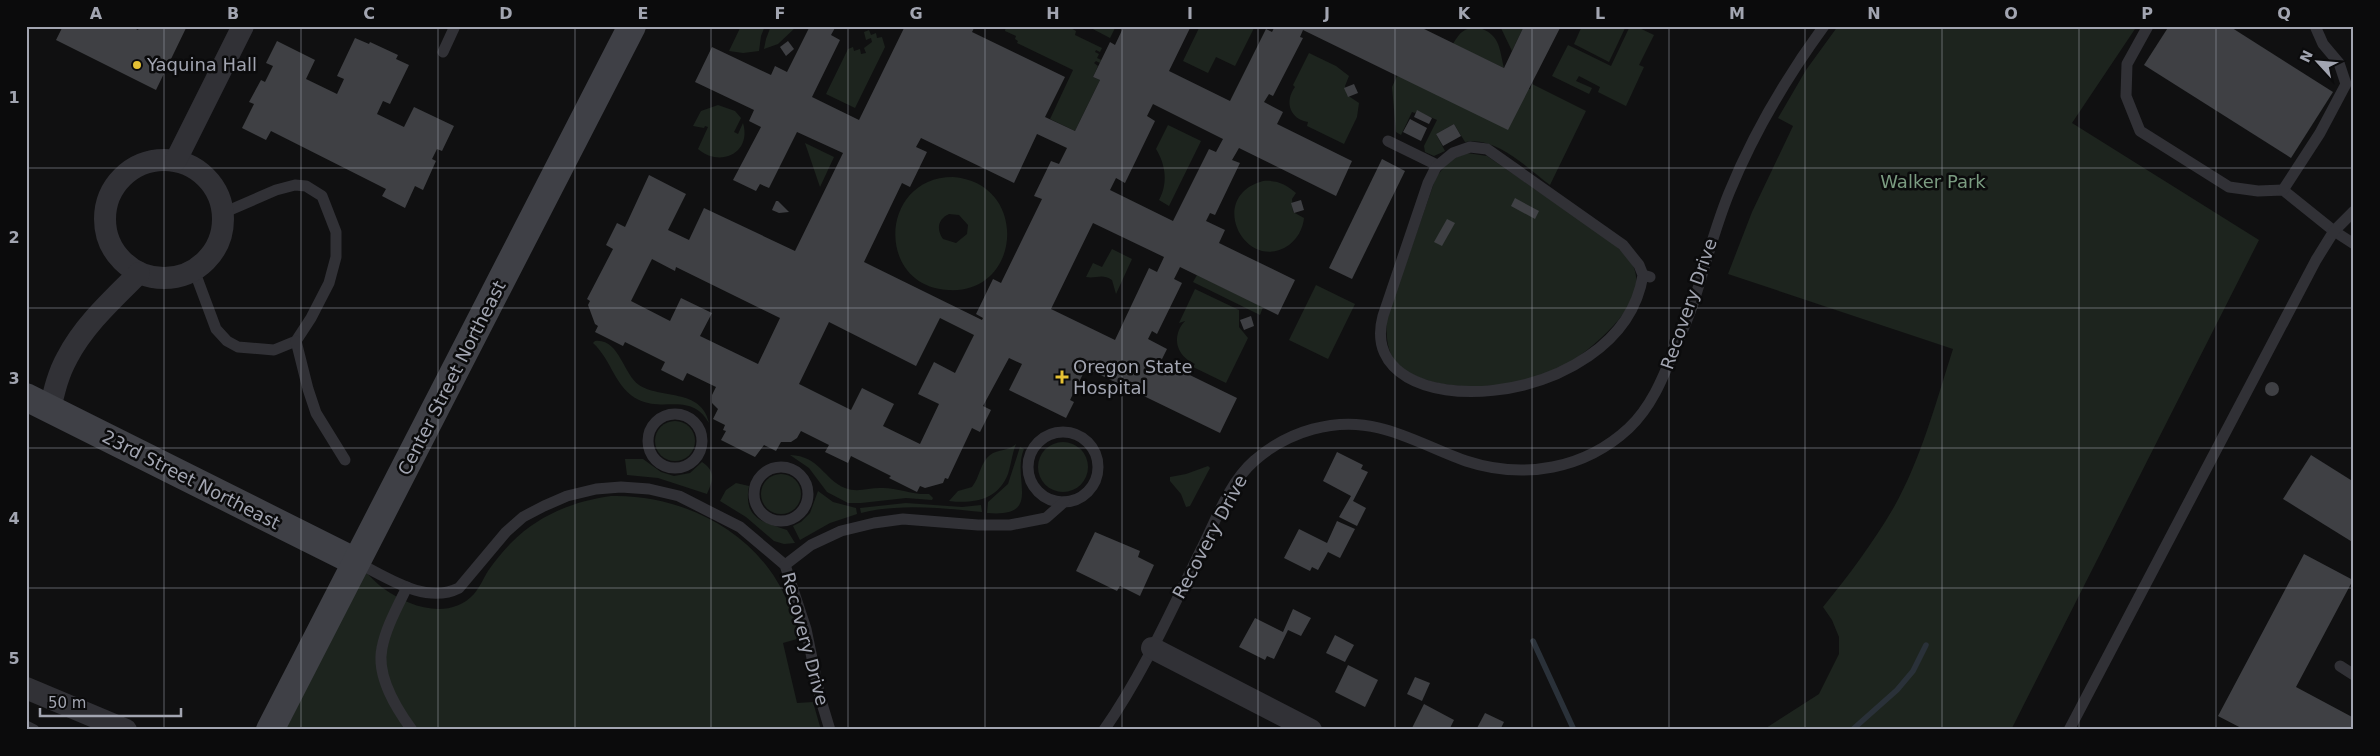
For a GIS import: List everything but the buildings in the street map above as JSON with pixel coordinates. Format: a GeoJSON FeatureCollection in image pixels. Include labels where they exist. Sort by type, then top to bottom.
{"type":"FeatureCollection","features":[{"type":"Feature","properties":{"kind":"main road","name":"Center Street Northeast"},"geometry":{"type":"LineString","coordinates":[[270,730],[628,28]]}},
{"type":"Feature","properties":{"kind":"main road","name":"23rd Street Northeast"},"geometry":{"type":"LineString","coordinates":[[38,403],[356,562]]}},
{"type":"Feature","properties":{"kind":"street"},"geometry":{"type":"LineString","coordinates":[[176,160],[243,26]]}},
{"type":"Feature","properties":{"kind":"street"},"geometry":{"type":"LineString","coordinates":[[157,160],[176,160],[194,167],[208,179],[218,194],[223,213],[222,230],[217,246],[207,260],[194,270],[176,277],[157,278],[139,273],[123,262],[112,247],[106,228],[106,209],[112,191],[123,176],[139,165],[157,160]]}},
{"type":"Feature","properties":{"kind":"street"},"geometry":{"type":"LineString","coordinates":[[38,403],[81,334],[139,273]]}},
{"type":"Feature","properties":{"kind":"street"},"geometry":{"type":"LineString","coordinates":[[1152,648],[1311,730]]}},
{"type":"Feature","properties":{"kind":"street"},"geometry":{"type":"LineString","coordinates":[[26,688],[112,727]]}},
{"type":"Feature","properties":{"kind":"lane"},"geometry":{"type":"LineString","coordinates":[[443,52],[456,26]]}},
{"type":"Feature","properties":{"kind":"lane","name":"Recovery Drive"},"geometry":{"type":"LineString","coordinates":[[1104,730],[1121,706],[1240,476],[1262,455],[1301,432],[1339,424],[1378,427],[1483,466],[1520,471],[1540,470],[1579,460],[1598,450],[1630,427],[1653,398],[1662,380],[1692,306],[1721,213],[1752,143],[1787,80],[1824,26]]}},
{"type":"Feature","properties":{"kind":"lane"},"geometry":{"type":"LineString","coordinates":[[2148,26],[2127,64],[2126,96],[2140,132],[2229,187],[2258,191],[2283,190],[2334,232],[2354,244]]}},
{"type":"Feature","properties":{"kind":"lane"},"geometry":{"type":"LineString","coordinates":[[2315,26],[2323,44],[2339,63],[2346,84]]}},
{"type":"Feature","properties":{"kind":"lane"},"geometry":{"type":"LineString","coordinates":[[2283,190],[2320,133],[2354,71]]}},
{"type":"Feature","properties":{"kind":"lane"},"geometry":{"type":"LineString","coordinates":[[1388,141],[1437,165]]}},
{"type":"Feature","properties":{"kind":"lane"},"geometry":{"type":"LineString","coordinates":[[1470,147],[1479,147],[1494,153],[1624,244],[1646,276],[1635,305],[1616,332],[1581,361],[1551,377],[1518,388],[1474,392],[1449,391],[1410,379],[1394,366],[1384,352],[1380,336],[1381,326],[1428,182],[1437,165],[1453,153],[1470,147]]}},
{"type":"Feature","properties":{"kind":"lane"},"geometry":{"type":"LineString","coordinates":[[194,270],[216,329],[226,341],[238,348],[274,350],[296,341],[311,318],[329,283],[336,258],[336,232],[322,196],[306,186],[295,185],[276,190],[223,213]]}},
{"type":"Feature","properties":{"kind":"lane"},"geometry":{"type":"LineString","coordinates":[[2069,730],[2316,260],[2334,232],[2354,211]]}},
{"type":"Feature","properties":{"kind":"lane"},"geometry":{"type":"LineString","coordinates":[[296,341],[308,390],[316,413],[345,460]]}},
{"type":"Feature","properties":{"kind":"lane"},"geometry":{"type":"LineString","coordinates":[[681,414],[696,423],[701,431],[702,448],[692,463],[674,469],[665,467],[651,454],[648,436],[657,420],[664,416],[681,414]]}},
{"type":"Feature","properties":{"kind":"lane"},"geometry":{"type":"LineString","coordinates":[[785,565],[818,541],[841,530],[874,523],[904,519],[978,526],[1010,525],[1046,518],[1064,502],[1076,500],[1086,493],[1094,484],[1098,473],[1098,461],[1094,450],[1087,441],[1077,434],[1066,431],[1054,432],[1044,437],[1032,450],[1028,466],[1029,477],[1034,487],[1042,496],[1064,502]]}},
{"type":"Feature","properties":{"kind":"lane"},"geometry":{"type":"LineString","coordinates":[[787,468],[802,477],[808,494],[803,511],[797,517],[780,521],[764,515],[758,508],[754,491],[757,482],[770,470],[787,468]]}},
{"type":"Feature","properties":{"kind":"lane","name":"Recovery Drive"},"geometry":{"type":"LineString","coordinates":[[356,562],[406,587],[437,595],[449,593],[459,588],[487,553],[523,517],[567,496],[596,489],[621,487],[649,489],[679,496],[740,527],[785,565],[806,629],[820,697],[830,730]]}},
{"type":"Feature","properties":{"kind":"lane"},"geometry":{"type":"LineString","coordinates":[[406,587],[381,650],[383,671],[390,695],[412,730]]}},
{"type":"Feature","properties":{"kind":"lane"},"geometry":{"type":"LineString","coordinates":[[2340,666],[2354,675]]}},
{"type":"Feature","properties":{"kind":"lane"},"geometry":{"type":"LineString","coordinates":[[26,726],[34,730]]}},
{"type":"Feature","properties":{"kind":"green space"},"geometry":{"type":"Polygon","coordinates":[[[741,26],[765,26],[761,36],[759,51],[743,53],[729,51],[741,26]]]}},
{"type":"Feature","properties":{"kind":"green space"},"geometry":{"type":"Polygon","coordinates":[[[771,26],[797,26],[778,44],[764,49],[771,26]]]}},
{"type":"Feature","properties":{"kind":"green space"},"geometry":{"type":"Polygon","coordinates":[[[1006,26],[1067,26],[1076,31],[1075,35],[1102,48],[1100,52],[1096,50],[1095,52],[1099,54],[1097,58],[1101,60],[1100,63],[1096,61],[1094,63],[1098,66],[1093,77],[1100,80],[1075,131],[1050,119],[1073,70],[1017,43],[1016,36],[1005,31],[1006,26]]]}},
{"type":"Feature","properties":{"kind":"green space"},"geometry":{"type":"Polygon","coordinates":[[[1087,26],[1116,26],[1110,38],[1087,26]]]}},
{"type":"Feature","properties":{"kind":"green space"},"geometry":{"type":"Polygon","coordinates":[[[1200,26],[1255,26],[1235,66],[1216,57],[1208,73],[1183,61],[1200,26]]]}},
{"type":"Feature","properties":{"kind":"green space"},"geometry":{"type":"Polygon","coordinates":[[[1500,26],[1524,26],[1512,51],[1500,26]]]}},
{"type":"Feature","properties":{"kind":"green space"},"geometry":{"type":"Polygon","coordinates":[[[1582,26],[1626,26],[1609,62],[1574,44],[1582,26]]]}},
{"type":"Feature","properties":{"kind":"green space"},"geometry":{"type":"Polygon","coordinates":[[[1630,26],[1635,26],[1654,35],[1639,65],[1644,67],[1626,106],[1598,92],[1600,87],[1579,76],[1576,81],[1592,88],[1589,94],[1552,76],[1568,45],[1611,66],[1630,26]]]}},
{"type":"Feature","properties":{"kind":"green space","name":"Walker Park"},"geometry":{"type":"Polygon","coordinates":[[[1838,26],[2137,26],[2072,123],[2259,240],[2011,730],[1763,730],[1819,694],[1839,654],[1839,637],[1832,620],[1823,607],[1869,546],[1904,489],[1927,430],[1953,349],[1728,274],[1752,212],[1793,126],[1778,118],[1806,70],[1838,26]]]}},
{"type":"Feature","properties":{"kind":"green space"},"geometry":{"type":"Polygon","coordinates":[[[1477,27],[1490,33],[1497,42],[1504,68],[1453,44],[1463,31],[1477,27]]]}},
{"type":"Feature","properties":{"kind":"green space"},"geometry":{"type":"Polygon","coordinates":[[[869,30],[871,35],[876,33],[877,38],[882,37],[885,47],[855,108],[826,94],[848,49],[853,47],[854,51],[860,49],[861,54],[866,53],[864,48],[872,42],[871,38],[866,40],[864,32],[869,30]]]}},
{"type":"Feature","properties":{"kind":"green space"},"geometry":{"type":"Polygon","coordinates":[[[1309,53],[1336,66],[1349,76],[1345,86],[1347,95],[1359,103],[1357,117],[1344,144],[1307,126],[1308,122],[1293,114],[1291,109],[1290,98],[1295,87],[1293,85],[1309,53]]]}},
{"type":"Feature","properties":{"kind":"green space"},"geometry":{"type":"Polygon","coordinates":[[[1397,76],[1530,89],[1532,84],[1586,111],[1550,185],[1521,162],[1499,148],[1477,141],[1465,142],[1454,124],[1436,134],[1445,151],[1434,156],[1425,152],[1424,146],[1437,120],[1417,111],[1415,113],[1412,112],[1401,135],[1396,132],[1392,87],[1397,76]]]}},
{"type":"Feature","properties":{"kind":"green space"},"geometry":{"type":"Polygon","coordinates":[[[718,105],[735,111],[741,118],[734,132],[738,134],[743,123],[745,134],[739,149],[724,157],[707,155],[698,149],[708,127],[693,126],[701,111],[718,105]]]}},
{"type":"Feature","properties":{"kind":"green space"},"geometry":{"type":"Polygon","coordinates":[[[1168,125],[1201,141],[1169,206],[1159,200],[1164,188],[1165,174],[1162,161],[1156,149],[1168,125]]]}},
{"type":"Feature","properties":{"kind":"green space"},"geometry":{"type":"Polygon","coordinates":[[[805,143],[834,157],[820,187],[805,143]]]}},
{"type":"Feature","properties":{"kind":"green space"},"geometry":{"type":"Polygon","coordinates":[[[1467,153],[1487,156],[1612,242],[1627,257],[1634,268],[1636,284],[1633,299],[1614,325],[1579,356],[1554,371],[1538,377],[1494,386],[1446,384],[1424,379],[1406,371],[1393,358],[1389,349],[1386,321],[1436,177],[1450,160],[1467,153]]]}},
{"type":"Feature","properties":{"kind":"green space"},"geometry":{"type":"Polygon","coordinates":[[[953,177],[978,184],[995,198],[1005,217],[1007,238],[1002,258],[991,275],[973,287],[948,290],[924,284],[908,271],[898,252],[895,232],[900,212],[911,194],[929,182],[953,177]],[[949,214],[940,221],[939,232],[943,239],[956,243],[967,234],[968,225],[959,215],[949,214]]]}},
{"type":"Feature","properties":{"kind":"green space"},"geometry":{"type":"Polygon","coordinates":[[[1263,181],[1281,183],[1296,193],[1292,199],[1293,212],[1304,218],[1301,230],[1295,240],[1289,245],[1273,252],[1259,250],[1247,242],[1238,230],[1234,216],[1237,202],[1246,190],[1263,181]]]}},
{"type":"Feature","properties":{"kind":"green space"},"geometry":{"type":"Polygon","coordinates":[[[1112,249],[1132,259],[1116,294],[1112,280],[1102,277],[1086,277],[1093,263],[1102,267],[1112,249]]]}},
{"type":"Feature","properties":{"kind":"green space"},"geometry":{"type":"Polygon","coordinates":[[[1197,275],[1263,307],[1260,315],[1193,282],[1197,275]]]}},
{"type":"Feature","properties":{"kind":"green space"},"geometry":{"type":"Polygon","coordinates":[[[1316,285],[1355,304],[1328,359],[1289,340],[1316,285]]]}},
{"type":"Feature","properties":{"kind":"green space"},"geometry":{"type":"Polygon","coordinates":[[[1195,289],[1239,310],[1239,327],[1248,338],[1226,383],[1193,367],[1195,364],[1183,356],[1178,345],[1178,333],[1185,321],[1179,323],[1195,289]]]}},
{"type":"Feature","properties":{"kind":"green space"},"geometry":{"type":"Polygon","coordinates":[[[595,341],[610,345],[639,385],[657,392],[689,399],[698,404],[705,412],[709,423],[702,414],[686,405],[648,403],[631,395],[624,389],[605,358],[593,343],[595,341]]]}},
{"type":"Feature","properties":{"kind":"green space"},"geometry":{"type":"Polygon","coordinates":[[[679,421],[686,424],[692,430],[695,441],[694,449],[686,458],[679,461],[671,461],[664,458],[656,449],[655,437],[658,430],[667,422],[679,421]]]}},
{"type":"Feature","properties":{"kind":"green space"},"geometry":{"type":"Polygon","coordinates":[[[1063,442],[1073,444],[1081,449],[1086,457],[1088,467],[1086,477],[1081,485],[1073,490],[1063,492],[1053,490],[1045,485],[1040,477],[1038,467],[1040,457],[1045,449],[1053,444],[1063,442]]]}},
{"type":"Feature","properties":{"kind":"green space"},"geometry":{"type":"Polygon","coordinates":[[[1016,444],[1008,474],[998,490],[976,501],[949,501],[958,491],[972,487],[984,462],[990,455],[1016,444]]]}},
{"type":"Feature","properties":{"kind":"green space"},"geometry":{"type":"Polygon","coordinates":[[[1020,447],[1024,449],[1021,461],[1022,494],[1020,503],[1015,509],[1004,513],[987,513],[988,502],[1008,484],[1020,447]]]}},
{"type":"Feature","properties":{"kind":"green space"},"geometry":{"type":"Polygon","coordinates":[[[790,455],[808,459],[831,479],[845,488],[858,490],[886,488],[929,494],[933,498],[932,500],[906,498],[848,503],[827,492],[809,468],[790,455]]]}},
{"type":"Feature","properties":{"kind":"green space"},"geometry":{"type":"Polygon","coordinates":[[[625,459],[643,459],[661,472],[674,476],[690,473],[702,462],[710,469],[712,476],[711,485],[707,494],[658,478],[627,475],[625,459]]]}},
{"type":"Feature","properties":{"kind":"green space"},"geometry":{"type":"Polygon","coordinates":[[[1208,466],[1210,468],[1190,506],[1186,507],[1181,494],[1170,481],[1170,477],[1186,474],[1208,466]]]}},
{"type":"Feature","properties":{"kind":"green space"},"geometry":{"type":"Polygon","coordinates":[[[785,474],[792,477],[798,483],[801,494],[800,502],[792,511],[785,514],[777,514],[770,511],[762,502],[761,490],[764,483],[773,475],[785,474]]]}},
{"type":"Feature","properties":{"kind":"green space"},"geometry":{"type":"Polygon","coordinates":[[[736,483],[749,486],[749,505],[756,517],[787,530],[795,543],[784,544],[774,541],[746,517],[720,501],[726,490],[736,483]]]}},
{"type":"Feature","properties":{"kind":"green space"},"geometry":{"type":"Polygon","coordinates":[[[818,491],[833,502],[856,508],[857,514],[830,523],[800,540],[793,526],[801,522],[810,513],[818,491]]]}},
{"type":"Feature","properties":{"kind":"green space"},"geometry":{"type":"Polygon","coordinates":[[[611,496],[638,497],[665,502],[691,511],[716,522],[739,538],[759,556],[775,578],[797,625],[797,639],[783,643],[797,703],[813,702],[821,730],[270,730],[356,562],[379,585],[405,601],[429,608],[453,607],[464,602],[474,594],[502,552],[522,532],[558,511],[597,498],[611,496]]]}},
{"type":"Feature","properties":{"kind":"green space"},"geometry":{"type":"Polygon","coordinates":[[[906,503],[962,507],[981,505],[982,512],[906,507],[861,513],[860,508],[906,503]]]}},
{"type":"Feature","properties":{"kind":"waterway"},"geometry":{"type":"LineString","coordinates":[[1533,641],[1574,730]]}},
{"type":"Feature","properties":{"kind":"waterway"},"geometry":{"type":"LineString","coordinates":[[1852,730],[1897,690],[1913,671],[1926,645]]}},
{"type":"Feature","properties":{"kind":"place","name":"Yaquina Hall"},"geometry":{"type":"Point","coordinates":[137,65]}},
{"type":"Feature","properties":{"kind":"place","name":"Oregon State Hospital"},"geometry":{"type":"Point","coordinates":[1062,377]}}]}
